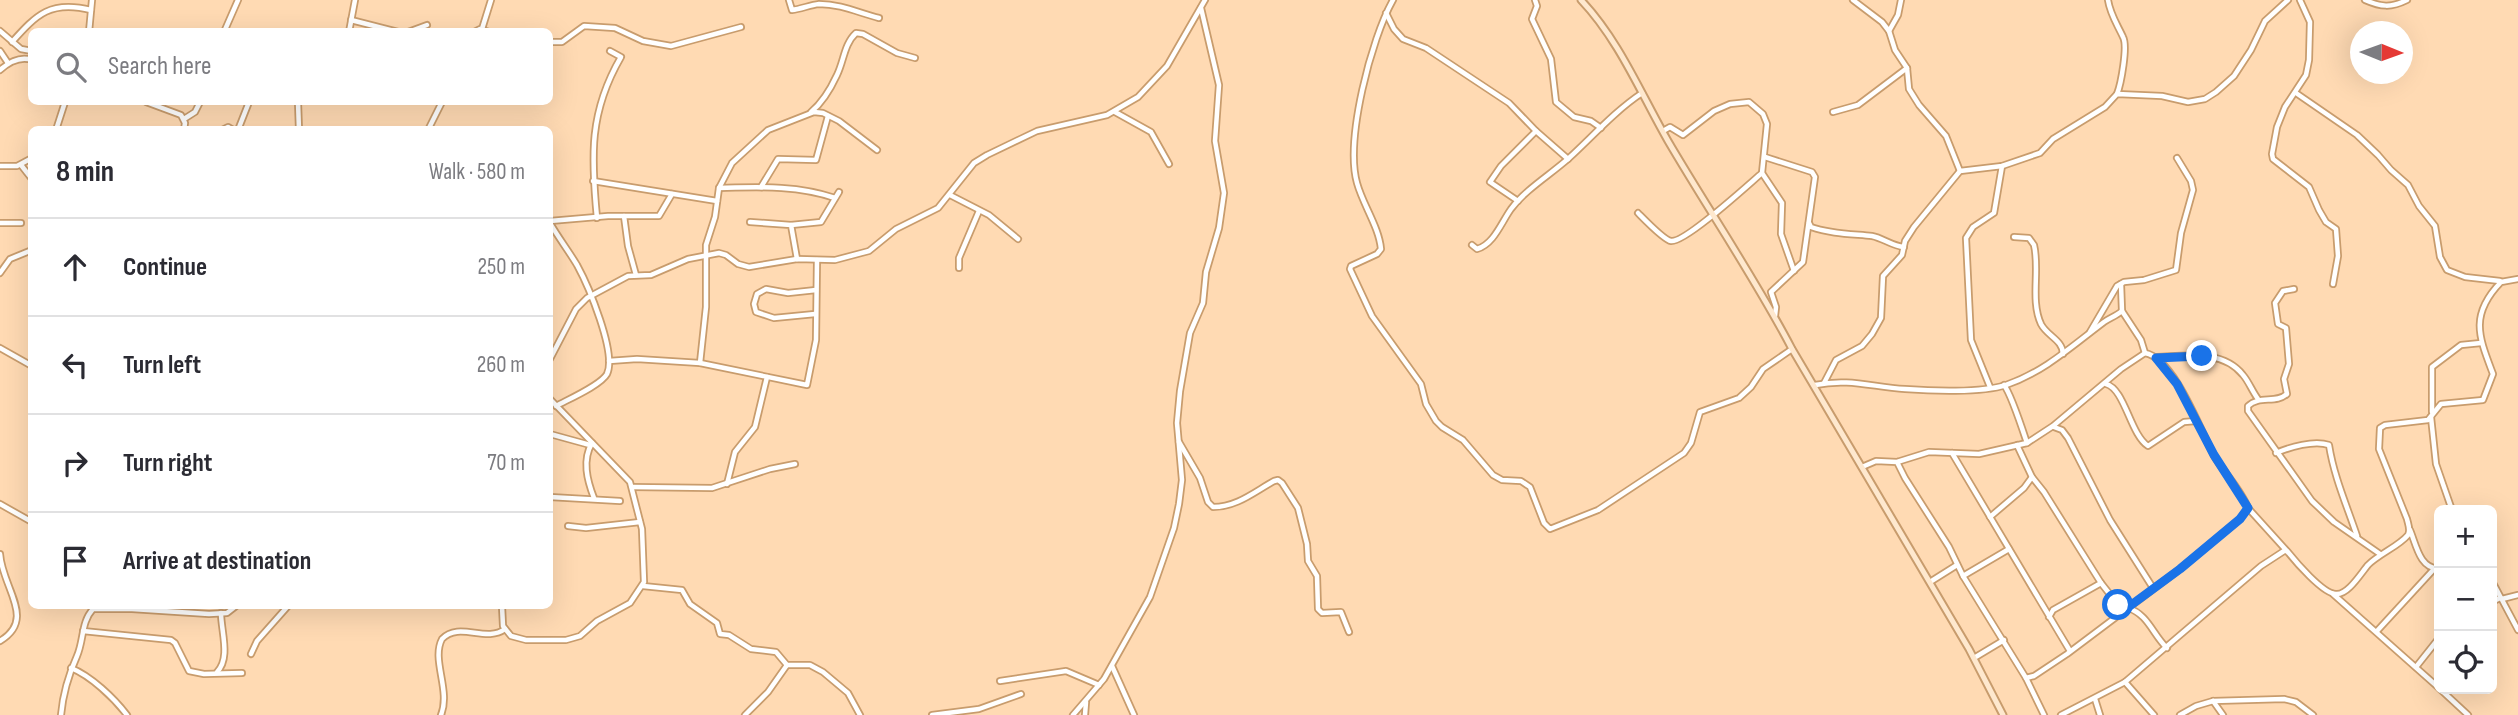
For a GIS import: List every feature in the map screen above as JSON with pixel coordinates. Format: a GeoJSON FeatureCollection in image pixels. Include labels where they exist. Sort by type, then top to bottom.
{"type":"FeatureCollection","features":[{"type":"Feature","properties":{"kind":"main road"},"geometry":{"type":"LineString","coordinates":[[1581,0],[1620,53],[1663,131],[1975,658],[2003,715]]}},
{"type":"Feature","properties":{"kind":"street"},"geometry":{"type":"LineString","coordinates":[[90,28],[92,0]]}},
{"type":"Feature","properties":{"kind":"street"},"geometry":{"type":"LineString","coordinates":[[226,28],[238,0]]}},
{"type":"Feature","properties":{"kind":"street"},"geometry":{"type":"LineString","coordinates":[[350,28],[355,0]]}},
{"type":"Feature","properties":{"kind":"street"},"geometry":{"type":"LineString","coordinates":[[482,28],[491,0]]}},
{"type":"Feature","properties":{"kind":"street"},"geometry":{"type":"LineString","coordinates":[[789,0],[792,10],[818,4],[856,9],[879,18]]}},
{"type":"Feature","properties":{"kind":"street"},"geometry":{"type":"LineString","coordinates":[[553,353],[572,314],[590,296],[626,276],[654,274],[682,261],[724,254],[738,264],[749,267],[797,259],[835,260],[869,251],[896,229],[938,208],[974,163],[987,155],[1037,131],[1115,112],[1138,97],[1167,66],[1205,0]]}},
{"type":"Feature","properties":{"kind":"street"},"geometry":{"type":"LineString","coordinates":[[1393,0],[1386,13],[1363,86],[1354,135],[1356,181],[1381,249],[1377,254],[1351,265],[1350,269],[1372,316],[1421,384],[1426,404],[1436,421],[1463,440],[1493,475],[1502,480],[1521,481],[1530,487],[1544,523],[1550,529],[1598,509],[1684,453],[1694,435],[1700,412],[1739,398],[1751,387],[1763,369],[1792,349]]}},
{"type":"Feature","properties":{"kind":"street"},"geometry":{"type":"LineString","coordinates":[[1535,0],[1536,10],[1532,19],[1551,59],[1556,102],[1574,117],[1591,121],[1601,128]]}},
{"type":"Feature","properties":{"kind":"street"},"geometry":{"type":"LineString","coordinates":[[1853,0],[1882,22],[1889,31],[1895,50],[1907,68],[1909,89],[1946,136],[1960,171]]}},
{"type":"Feature","properties":{"kind":"street"},"geometry":{"type":"LineString","coordinates":[[1889,31],[1898,15],[1901,0]]}},
{"type":"Feature","properties":{"kind":"street"},"geometry":{"type":"LineString","coordinates":[[1824,383],[1836,360],[1862,346],[1878,326],[1882,313],[1882,276],[1902,255],[1914,227],[1960,171],[2002,166],[2040,153],[2053,139],[2105,107],[2118,94],[2122,83],[2125,40],[2114,22],[2108,0]]}},
{"type":"Feature","properties":{"kind":"street"},"geometry":{"type":"LineString","coordinates":[[2118,94],[2162,96],[2188,102],[2205,99],[2234,76],[2251,50],[2259,29],[2288,0]]}},
{"type":"Feature","properties":{"kind":"street"},"geometry":{"type":"LineString","coordinates":[[2300,0],[2310,22],[2309,60],[2306,75],[2285,107],[2277,127],[2272,154],[2273,159],[2309,187],[2326,222],[2336,229],[2338,256],[2333,284]]}},
{"type":"Feature","properties":{"kind":"street"},"geometry":{"type":"LineString","coordinates":[[2365,0],[2374,5],[2390,6],[2407,0]]}},
{"type":"Feature","properties":{"kind":"street"},"geometry":{"type":"LineString","coordinates":[[12,43],[36,16],[54,3],[62,1],[92,10]]}},
{"type":"Feature","properties":{"kind":"street"},"geometry":{"type":"LineString","coordinates":[[1073,715],[1112,665],[1155,587],[1174,528],[1182,480],[1178,442],[1180,391],[1190,333],[1203,303],[1206,272],[1219,227],[1224,192],[1215,141],[1219,85],[1201,7]]}},
{"type":"Feature","properties":{"kind":"street"},"geometry":{"type":"LineString","coordinates":[[1386,13],[1403,39],[1426,48],[1509,103],[1568,159]]}},
{"type":"Feature","properties":{"kind":"street"},"geometry":{"type":"LineString","coordinates":[[351,20],[382,28]]}},
{"type":"Feature","properties":{"kind":"street"},"geometry":{"type":"LineString","coordinates":[[419,28],[427,25]]}},
{"type":"Feature","properties":{"kind":"street"},"geometry":{"type":"LineString","coordinates":[[553,43],[562,43],[584,26],[615,28],[643,41],[671,46],[740,27]]}},
{"type":"Feature","properties":{"kind":"street"},"geometry":{"type":"LineString","coordinates":[[0,31],[12,43],[28,51]]}},
{"type":"Feature","properties":{"kind":"street"},"geometry":{"type":"LineString","coordinates":[[810,113],[820,104],[837,75],[849,43],[856,33],[863,34],[897,53],[915,58]]}},
{"type":"Feature","properties":{"kind":"street"},"geometry":{"type":"LineString","coordinates":[[0,51],[8,63]]}},
{"type":"Feature","properties":{"kind":"street"},"geometry":{"type":"LineString","coordinates":[[597,218],[593,181],[594,142],[599,106],[608,79],[621,57],[610,51]]}},
{"type":"Feature","properties":{"kind":"street"},"geometry":{"type":"LineString","coordinates":[[0,70],[8,63],[20,59],[28,60]]}},
{"type":"Feature","properties":{"kind":"street"},"geometry":{"type":"LineString","coordinates":[[1833,112],[1858,105],[1907,68]]}},
{"type":"Feature","properties":{"kind":"street"},"geometry":{"type":"LineString","coordinates":[[1472,245],[1477,249],[1484,247],[1518,201],[1568,159],[1626,104],[1642,93]]}},
{"type":"Feature","properties":{"kind":"street"},"geometry":{"type":"LineString","coordinates":[[2296,93],[2357,135],[2408,184],[2419,206],[2435,226],[2440,257],[2447,270],[2465,277],[2501,282],[2518,279]]}},
{"type":"Feature","properties":{"kind":"street"},"geometry":{"type":"LineString","coordinates":[[1638,213],[1671,241],[1713,216],[1762,173],[1766,118],[1747,101],[1714,111],[1682,135],[1670,127],[1663,131]]}},
{"type":"Feature","properties":{"kind":"street"},"geometry":{"type":"LineString","coordinates":[[57,126],[64,105]]}},
{"type":"Feature","properties":{"kind":"street"},"geometry":{"type":"LineString","coordinates":[[156,105],[181,115],[184,126]]}},
{"type":"Feature","properties":{"kind":"street"},"geometry":{"type":"LineString","coordinates":[[184,119],[195,112],[198,105]]}},
{"type":"Feature","properties":{"kind":"street"},"geometry":{"type":"LineString","coordinates":[[237,126],[248,105]]}},
{"type":"Feature","properties":{"kind":"street"},"geometry":{"type":"LineString","coordinates":[[298,105],[299,126]]}},
{"type":"Feature","properties":{"kind":"street"},"geometry":{"type":"LineString","coordinates":[[430,126],[440,105]]}},
{"type":"Feature","properties":{"kind":"street"},"geometry":{"type":"LineString","coordinates":[[700,363],[706,307],[705,256],[719,188],[732,163],[760,135],[776,126],[820,112],[850,128],[877,150]]}},
{"type":"Feature","properties":{"kind":"street"},"geometry":{"type":"LineString","coordinates":[[1115,112],[1151,132],[1169,164]]}},
{"type":"Feature","properties":{"kind":"street"},"geometry":{"type":"LineString","coordinates":[[761,187],[778,159],[816,160],[828,116]]}},
{"type":"Feature","properties":{"kind":"street"},"geometry":{"type":"LineString","coordinates":[[1518,201],[1489,182],[1536,131]]}},
{"type":"Feature","properties":{"kind":"street"},"geometry":{"type":"LineString","coordinates":[[1765,157],[1813,174],[1803,262],[1771,292],[1776,307],[1774,316]]}},
{"type":"Feature","properties":{"kind":"street"},"geometry":{"type":"LineString","coordinates":[[2089,334],[2120,284],[2176,270],[2181,233],[2193,190],[2191,181],[2177,158]]}},
{"type":"Feature","properties":{"kind":"street"},"geometry":{"type":"LineString","coordinates":[[0,166],[13,167],[28,161]]}},
{"type":"Feature","properties":{"kind":"street"},"geometry":{"type":"LineString","coordinates":[[21,165],[28,174]]}},
{"type":"Feature","properties":{"kind":"street"},"geometry":{"type":"LineString","coordinates":[[1990,387],[1971,340],[1966,238],[1973,228],[1994,213],[2002,166]]}},
{"type":"Feature","properties":{"kind":"street"},"geometry":{"type":"LineString","coordinates":[[1762,173],[1782,203],[1782,234],[1794,271]]}},
{"type":"Feature","properties":{"kind":"street"},"geometry":{"type":"LineString","coordinates":[[593,181],[717,201]]}},
{"type":"Feature","properties":{"kind":"street"},"geometry":{"type":"LineString","coordinates":[[719,188],[806,189],[835,198]]}},
{"type":"Feature","properties":{"kind":"street"},"geometry":{"type":"LineString","coordinates":[[750,222],[791,225],[821,222],[839,192]]}},
{"type":"Feature","properties":{"kind":"street"},"geometry":{"type":"LineString","coordinates":[[553,222],[659,216],[672,194]]}},
{"type":"Feature","properties":{"kind":"street"},"geometry":{"type":"LineString","coordinates":[[950,195],[1000,222],[1018,239]]}},
{"type":"Feature","properties":{"kind":"street"},"geometry":{"type":"LineString","coordinates":[[959,268],[959,258],[979,211]]}},
{"type":"Feature","properties":{"kind":"street"},"geometry":{"type":"LineString","coordinates":[[624,216],[636,275]]}},
{"type":"Feature","properties":{"kind":"street"},"geometry":{"type":"LineString","coordinates":[[0,223],[22,223]]}},
{"type":"Feature","properties":{"kind":"street"},"geometry":{"type":"LineString","coordinates":[[1809,223],[1811,227],[1826,231],[1859,237],[1873,236],[1904,247]]}},
{"type":"Feature","properties":{"kind":"street"},"geometry":{"type":"LineString","coordinates":[[791,225],[797,259]]}},
{"type":"Feature","properties":{"kind":"street"},"geometry":{"type":"LineString","coordinates":[[553,227],[578,267],[602,327],[609,361],[607,373],[601,381],[556,406]]}},
{"type":"Feature","properties":{"kind":"street"},"geometry":{"type":"LineString","coordinates":[[2014,237],[2029,238],[2034,245],[2040,322],[2063,346],[2063,355]]}},
{"type":"Feature","properties":{"kind":"street"},"geometry":{"type":"LineString","coordinates":[[0,273],[10,259],[28,252]]}},
{"type":"Feature","properties":{"kind":"street"},"geometry":{"type":"LineString","coordinates":[[609,361],[637,359],[700,363],[807,385],[816,340],[817,260]]}},
{"type":"Feature","properties":{"kind":"street"},"geometry":{"type":"LineString","coordinates":[[2434,566],[2422,560],[2382,460],[2377,442],[2378,432],[2385,425],[2421,422],[2445,403],[2483,400],[2493,374],[2481,343],[2480,313],[2501,282]]}},
{"type":"Feature","properties":{"kind":"street"},"geometry":{"type":"LineString","coordinates":[[2120,284],[2122,311],[2141,340],[2145,353],[2156,358],[2177,384],[2214,455],[2248,508],[2303,570],[2434,683]]}},
{"type":"Feature","properties":{"kind":"street"},"geometry":{"type":"LineString","coordinates":[[815,314],[774,318],[756,312],[754,304],[757,294],[766,289],[788,293],[816,290]]}},
{"type":"Feature","properties":{"kind":"street"},"geometry":{"type":"LineString","coordinates":[[2294,289],[2283,290],[2275,303],[2278,324],[2286,328],[2289,364],[2284,379],[2287,394],[2280,398],[2251,403],[2248,411],[2318,508],[2380,554]]}},
{"type":"Feature","properties":{"kind":"street"},"geometry":{"type":"LineString","coordinates":[[1815,385],[1865,383],[1925,390],[2004,385],[2047,366],[2122,311]]}},
{"type":"Feature","properties":{"kind":"street"},"geometry":{"type":"LineString","coordinates":[[2450,505],[2436,464],[2431,415],[2432,367],[2461,345],[2481,343]]}},
{"type":"Feature","properties":{"kind":"street"},"geometry":{"type":"LineString","coordinates":[[0,348],[28,364]]}},
{"type":"Feature","properties":{"kind":"street"},"geometry":{"type":"LineString","coordinates":[[1862,467],[1876,461],[1897,462],[1929,452],[1979,454],[2026,443],[2053,426],[2134,359],[2145,353]]}},
{"type":"Feature","properties":{"kind":"street"},"geometry":{"type":"LineString","coordinates":[[2156,358],[2202,356],[2227,362],[2243,375],[2259,400]]}},
{"type":"Feature","properties":{"kind":"street"},"geometry":{"type":"LineString","coordinates":[[727,484],[735,452],[755,427],[767,377]]}},
{"type":"Feature","properties":{"kind":"street"},"geometry":{"type":"LineString","coordinates":[[2010,392],[2015,381]]}},
{"type":"Feature","properties":{"kind":"street"},"geometry":{"type":"LineString","coordinates":[[2105,384],[2115,388],[2138,435],[2148,446],[2184,422],[2196,421]]}},
{"type":"Feature","properties":{"kind":"street"},"geometry":{"type":"LineString","coordinates":[[2004,385],[2010,392],[2026,443]]}},
{"type":"Feature","properties":{"kind":"street"},"geometry":{"type":"LineString","coordinates":[[502,609],[505,629],[511,636],[526,640],[573,639],[582,635],[600,619],[630,603],[643,586],[644,548],[632,487],[553,402]]}},
{"type":"Feature","properties":{"kind":"street"},"geometry":{"type":"LineString","coordinates":[[2053,426],[2062,429],[2068,438],[2110,520],[2153,588]]}},
{"type":"Feature","properties":{"kind":"street"},"geometry":{"type":"LineString","coordinates":[[553,435],[591,444]]}},
{"type":"Feature","properties":{"kind":"street"},"geometry":{"type":"LineString","coordinates":[[1178,442],[1200,478],[1208,502],[1213,507],[1248,497],[1273,481],[1282,483],[1298,508],[1307,544],[1308,561],[1317,576],[1318,608],[1322,613],[1341,612],[1349,632]]}},
{"type":"Feature","properties":{"kind":"street"},"geometry":{"type":"LineString","coordinates":[[2276,453],[2322,443],[2329,446],[2357,538]]}},
{"type":"Feature","properties":{"kind":"street"},"geometry":{"type":"LineString","coordinates":[[591,444],[586,474],[594,498]]}},
{"type":"Feature","properties":{"kind":"street"},"geometry":{"type":"LineString","coordinates":[[2017,445],[2032,477],[2101,583],[2125,610],[2136,611],[2148,622],[2167,648]]}},
{"type":"Feature","properties":{"kind":"street"},"geometry":{"type":"LineString","coordinates":[[1952,453],[2070,651]]}},
{"type":"Feature","properties":{"kind":"street"},"geometry":{"type":"LineString","coordinates":[[1897,462],[2004,640],[2044,715]]}},
{"type":"Feature","properties":{"kind":"street"},"geometry":{"type":"LineString","coordinates":[[632,487],[712,488],[770,469],[795,464]]}},
{"type":"Feature","properties":{"kind":"street"},"geometry":{"type":"LineString","coordinates":[[1990,517],[2024,488],[2032,477]]}},
{"type":"Feature","properties":{"kind":"street"},"geometry":{"type":"LineString","coordinates":[[553,497],[620,501]]}},
{"type":"Feature","properties":{"kind":"street"},"geometry":{"type":"LineString","coordinates":[[0,504],[28,520]]}},
{"type":"Feature","properties":{"kind":"street"},"geometry":{"type":"LineString","coordinates":[[2026,678],[2034,676],[2070,651],[2180,569],[2240,519],[2248,508]]}},
{"type":"Feature","properties":{"kind":"street"},"geometry":{"type":"LineString","coordinates":[[568,526],[586,528],[640,522]]}},
{"type":"Feature","properties":{"kind":"street"},"geometry":{"type":"LineString","coordinates":[[2333,594],[2347,588],[2380,554],[2408,535],[2410,529]]}},
{"type":"Feature","properties":{"kind":"street"},"geometry":{"type":"LineString","coordinates":[[1964,576],[2009,549]]}},
{"type":"Feature","properties":{"kind":"street"},"geometry":{"type":"LineString","coordinates":[[2061,715],[2125,682],[2261,566],[2287,551]]}},
{"type":"Feature","properties":{"kind":"street"},"geometry":{"type":"LineString","coordinates":[[0,554],[3,576],[17,611],[18,621],[15,629],[0,641]]}},
{"type":"Feature","properties":{"kind":"street"},"geometry":{"type":"LineString","coordinates":[[1930,582],[1957,565]]}},
{"type":"Feature","properties":{"kind":"street"},"geometry":{"type":"LineString","coordinates":[[2377,631],[2434,571]]}},
{"type":"Feature","properties":{"kind":"street"},"geometry":{"type":"LineString","coordinates":[[2049,617],[2053,610],[2101,583]]}},
{"type":"Feature","properties":{"kind":"street"},"geometry":{"type":"LineString","coordinates":[[643,586],[682,590],[691,606],[717,623],[720,634],[729,635],[751,649],[776,652],[787,665],[810,665],[823,672],[848,693],[860,715]]}},
{"type":"Feature","properties":{"kind":"street"},"geometry":{"type":"LineString","coordinates":[[2497,591],[2518,630]]}},
{"type":"Feature","properties":{"kind":"street"},"geometry":{"type":"LineString","coordinates":[[2497,600],[2518,595]]}},
{"type":"Feature","properties":{"kind":"street"},"geometry":{"type":"LineString","coordinates":[[61,715],[65,685],[78,654],[87,617],[93,609]]}},
{"type":"Feature","properties":{"kind":"street"},"geometry":{"type":"LineString","coordinates":[[151,609],[200,614],[230,612],[233,609]]}},
{"type":"Feature","properties":{"kind":"street"},"geometry":{"type":"LineString","coordinates":[[251,654],[257,642],[285,609]]}},
{"type":"Feature","properties":{"kind":"street"},"geometry":{"type":"LineString","coordinates":[[2044,609],[2053,610]]}},
{"type":"Feature","properties":{"kind":"street"},"geometry":{"type":"LineString","coordinates":[[217,672],[222,667],[224,657],[221,613]]}},
{"type":"Feature","properties":{"kind":"street"},"geometry":{"type":"LineString","coordinates":[[441,715],[444,692],[439,652],[442,639],[451,632],[494,634],[505,629]]}},
{"type":"Feature","properties":{"kind":"street"},"geometry":{"type":"LineString","coordinates":[[83,631],[171,640],[188,671],[204,674],[242,673]]}},
{"type":"Feature","properties":{"kind":"street"},"geometry":{"type":"LineString","coordinates":[[1975,658],[2004,640]]}},
{"type":"Feature","properties":{"kind":"street"},"geometry":{"type":"LineString","coordinates":[[2416,667],[2434,644]]}},
{"type":"Feature","properties":{"kind":"street"},"geometry":{"type":"LineString","coordinates":[[745,715],[768,692],[787,665]]}},
{"type":"Feature","properties":{"kind":"street"},"geometry":{"type":"LineString","coordinates":[[1112,665],[1134,715]]}},
{"type":"Feature","properties":{"kind":"street"},"geometry":{"type":"LineString","coordinates":[[71,668],[109,694],[127,715]]}},
{"type":"Feature","properties":{"kind":"street"},"geometry":{"type":"LineString","coordinates":[[1000,681],[1066,671],[1099,685]]}},
{"type":"Feature","properties":{"kind":"street"},"geometry":{"type":"LineString","coordinates":[[2125,682],[2154,715]]}},
{"type":"Feature","properties":{"kind":"street"},"geometry":{"type":"LineString","coordinates":[[932,715],[979,709],[1021,694]]}},
{"type":"Feature","properties":{"kind":"street"},"geometry":{"type":"LineString","coordinates":[[2446,694],[2468,715]]}},
{"type":"Feature","properties":{"kind":"street"},"geometry":{"type":"LineString","coordinates":[[1085,715],[1087,699]]}},
{"type":"Feature","properties":{"kind":"street"},"geometry":{"type":"LineString","coordinates":[[2095,699],[2100,715]]}},
{"type":"Feature","properties":{"kind":"street"},"geometry":{"type":"LineString","coordinates":[[2180,715],[2213,701],[2284,699],[2296,702],[2313,715]]}},
{"type":"Feature","properties":{"kind":"street"},"geometry":{"type":"LineString","coordinates":[[2213,701],[2223,715]]}},
{"type":"Feature","properties":{"kind":"route"},"geometry":{"type":"LineString","coordinates":[[2118,605],[2123,611],[2180,569],[2240,519],[2248,508],[2214,455],[2177,384],[2156,358],[2202,356]]}}]}
